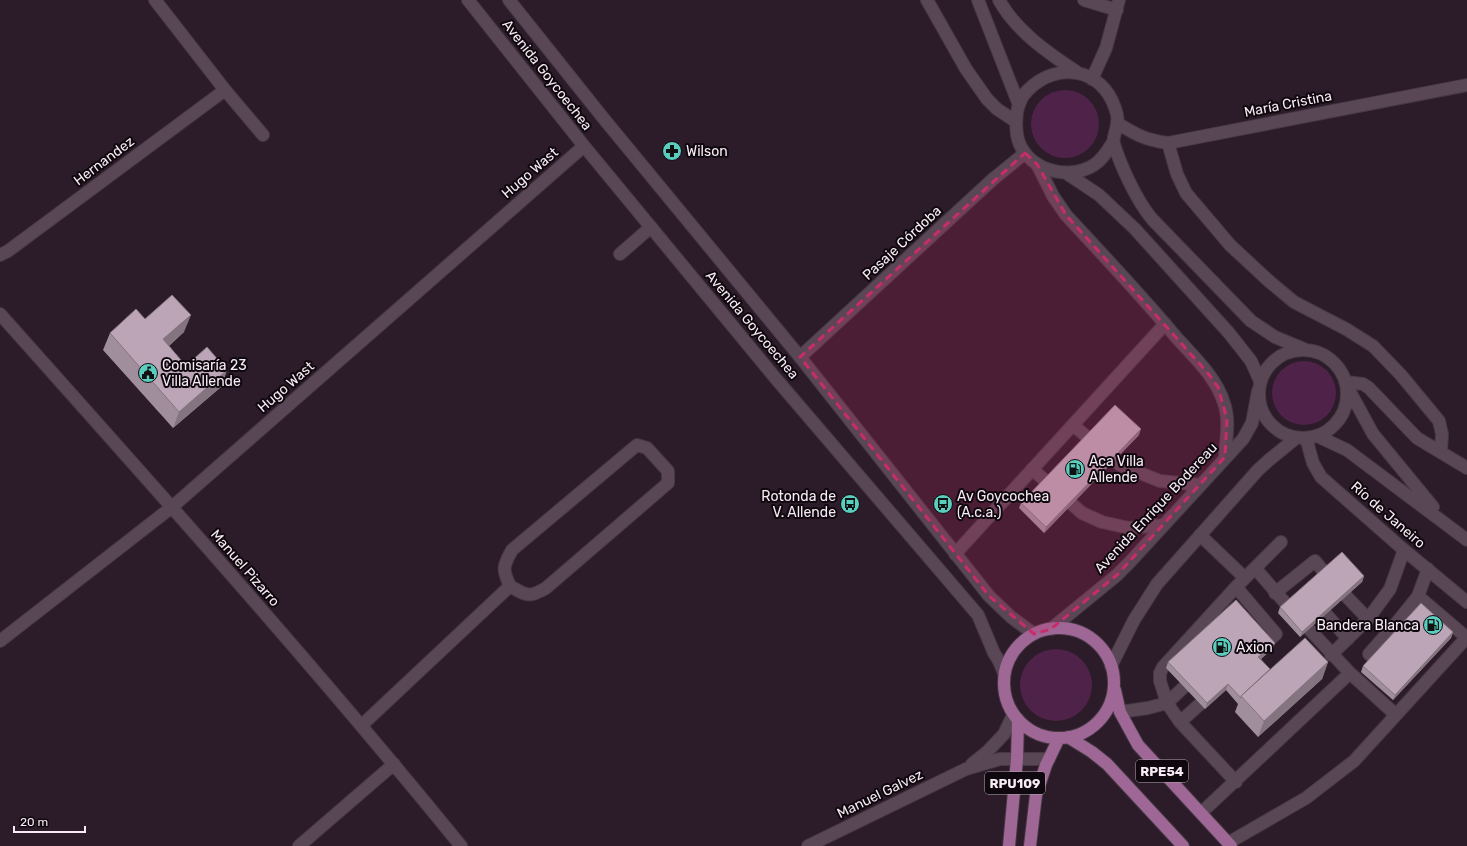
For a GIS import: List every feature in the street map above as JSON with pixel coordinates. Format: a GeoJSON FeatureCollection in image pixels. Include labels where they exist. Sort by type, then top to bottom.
{"type":"FeatureCollection","features":[{"type":"Feature","properties":{"kind":"main road","name":"RPE54"},"geometry":{"type":"LineString","coordinates":[[1114,685],[1112,697],[1107,709],[1100,720],[1091,728],[1080,734],[1064,738],[1048,737],[1026,728],[1016,718],[1007,702],[1004,688],[1004,673],[1014,650],[1023,641],[1034,634],[1051,629],[1070,630],[1088,637],[1106,654],[1111,666],[1120,712],[1138,746],[1230,845]]}},
{"type":"Feature","properties":{"kind":"main road"},"geometry":{"type":"LineString","coordinates":[[1100,720],[1120,712]]}},
{"type":"Feature","properties":{"kind":"main road","name":"RPU109"},"geometry":{"type":"LineString","coordinates":[[1009,846],[1017,759],[1016,718]]}},
{"type":"Feature","properties":{"kind":"main road","name":"RPE54"},"geometry":{"type":"LineString","coordinates":[[1064,738],[1092,752],[1107,764],[1183,846]]}},
{"type":"Feature","properties":{"kind":"main road","name":"RPU109"},"geometry":{"type":"LineString","coordinates":[[1030,846],[1036,795],[1049,759],[1064,738]]}},
{"type":"Feature","properties":{"kind":"street"},"geometry":{"type":"LineString","coordinates":[[155,0],[225,90],[263,135]]}},
{"type":"Feature","properties":{"kind":"street","name":"Avenida Goycoechea"},"geometry":{"type":"LineString","coordinates":[[468,0],[584,146],[776,380],[978,615],[1004,673]]}},
{"type":"Feature","properties":{"kind":"street","name":"Avenida Goycoechea"},"geometry":{"type":"LineString","coordinates":[[509,0],[604,119],[800,357],[988,596],[1011,617],[1034,634]]}},
{"type":"Feature","properties":{"kind":"street"},"geometry":{"type":"LineString","coordinates":[[927,0],[966,69],[987,100],[1015,121]]}},
{"type":"Feature","properties":{"kind":"street"},"geometry":{"type":"LineString","coordinates":[[978,0],[1019,105]]}},
{"type":"Feature","properties":{"kind":"street"},"geometry":{"type":"LineString","coordinates":[[999,0],[1008,14],[1026,34],[1058,60],[1079,74],[1092,79],[1103,87],[1111,98],[1116,110],[1118,123],[1114,142],[1106,155],[1095,165],[1081,171],[1066,173],[1050,171],[1037,164],[1025,153],[1018,137],[1015,121],[1019,105],[1026,91],[1037,81],[1050,74],[1065,72],[1079,74]]}},
{"type":"Feature","properties":{"kind":"street"},"geometry":{"type":"LineString","coordinates":[[1084,0],[1118,5],[1106,48],[1092,79]]}},
{"type":"Feature","properties":{"kind":"street","name":"María Cristina"},"geometry":{"type":"LineString","coordinates":[[1118,123],[1138,136],[1152,141],[1168,143],[1467,84]]}},
{"type":"Feature","properties":{"kind":"street","name":"Hernandez"},"geometry":{"type":"LineString","coordinates":[[0,255],[8,251],[225,90]]}},
{"type":"Feature","properties":{"kind":"street"},"geometry":{"type":"LineString","coordinates":[[1114,142],[1118,156],[1142,206],[1152,220],[1251,321],[1275,337],[1304,349],[1318,352],[1330,358],[1340,369],[1347,385],[1380,443],[1446,524]]}},
{"type":"Feature","properties":{"kind":"street"},"geometry":{"type":"LineString","coordinates":[[1168,143],[1177,174],[1186,193],[1230,245],[1294,302],[1314,314],[1346,329],[1373,346],[1401,375],[1439,421],[1442,434],[1441,451]]}},
{"type":"Feature","properties":{"kind":"street","name":"Hugo Wast"},"geometry":{"type":"LineString","coordinates":[[0,641],[172,507],[584,146]]}},
{"type":"Feature","properties":{"kind":"street","name":"Pasaje Córdoba"},"geometry":{"type":"LineString","coordinates":[[800,357],[992,180],[1025,153]]}},
{"type":"Feature","properties":{"kind":"street"},"geometry":{"type":"LineString","coordinates":[[1037,164],[1053,196],[1066,215],[1166,324],[1218,387],[1225,404],[1227,419],[1225,457]]}},
{"type":"Feature","properties":{"kind":"street"},"geometry":{"type":"LineString","coordinates":[[1066,173],[1099,195],[1135,230],[1230,334],[1250,361],[1259,386],[1260,404],[1264,416],[1273,426],[1284,434],[1306,437],[1347,450],[1467,540]]}},
{"type":"Feature","properties":{"kind":"street"},"geometry":{"type":"LineString","coordinates":[[620,254],[651,227]]}},
{"type":"Feature","properties":{"kind":"street","name":"Manuel Pizarro"},"geometry":{"type":"LineString","coordinates":[[0,314],[172,507],[362,725],[461,846]]}},
{"type":"Feature","properties":{"kind":"street"},"geometry":{"type":"LineString","coordinates":[[955,554],[1166,324]]}},
{"type":"Feature","properties":{"kind":"street"},"geometry":{"type":"LineString","coordinates":[[1259,386],[1265,371],[1272,362],[1281,355],[1292,350],[1304,349]]}},
{"type":"Feature","properties":{"kind":"street"},"geometry":{"type":"LineString","coordinates":[[1347,385],[1363,384],[1369,388],[1417,438],[1441,451],[1467,468]]}},
{"type":"Feature","properties":{"kind":"street"},"geometry":{"type":"LineString","coordinates":[[1111,666],[1143,604],[1157,584],[1258,470],[1269,460],[1306,437],[1330,429],[1341,418],[1347,404],[1347,385]]}},
{"type":"Feature","properties":{"kind":"street","name":"Avenida Enrique Bodereau"},"geometry":{"type":"LineString","coordinates":[[1051,629],[1117,575],[1243,439],[1252,423],[1259,386]]}},
{"type":"Feature","properties":{"kind":"street"},"geometry":{"type":"LineString","coordinates":[[1073,425],[1120,465],[1160,481],[1200,485]]}},
{"type":"Feature","properties":{"kind":"street","name":"Río de Janeiro"},"geometry":{"type":"LineString","coordinates":[[1306,437],[1313,463],[1321,477],[1404,550],[1467,602]]}},
{"type":"Feature","properties":{"kind":"street"},"geometry":{"type":"LineString","coordinates":[[637,445],[647,448],[668,471],[668,483],[546,588],[535,595],[524,594],[510,586],[504,573],[506,560],[512,550],[637,445]]}},
{"type":"Feature","properties":{"kind":"street"},"geometry":{"type":"LineString","coordinates":[[1032,469],[1082,513],[1102,522],[1129,528],[1164,525]]}},
{"type":"Feature","properties":{"kind":"street"},"geometry":{"type":"LineString","coordinates":[[1200,535],[1245,578]]}},
{"type":"Feature","properties":{"kind":"street"},"geometry":{"type":"LineString","coordinates":[[1236,782],[1180,722],[1167,703],[1160,681],[1160,673],[1163,667],[1236,587],[1281,542]]}},
{"type":"Feature","properties":{"kind":"street"},"geometry":{"type":"LineString","coordinates":[[1331,655],[1368,619],[1390,589],[1404,550]]}},
{"type":"Feature","properties":{"kind":"street"},"geometry":{"type":"LineString","coordinates":[[1275,592],[1315,561],[1324,572]]}},
{"type":"Feature","properties":{"kind":"street"},"geometry":{"type":"LineString","coordinates":[[1255,568],[1286,605]]}},
{"type":"Feature","properties":{"kind":"street"},"geometry":{"type":"LineString","coordinates":[[1371,656],[1401,624],[1418,596],[1428,570]]}},
{"type":"Feature","properties":{"kind":"street"},"geometry":{"type":"LineString","coordinates":[[1294,578],[1304,590]]}},
{"type":"Feature","properties":{"kind":"street"},"geometry":{"type":"LineString","coordinates":[[362,725],[510,586]]}},
{"type":"Feature","properties":{"kind":"street"},"geometry":{"type":"LineString","coordinates":[[1236,587],[1276,634],[1267,642]]}},
{"type":"Feature","properties":{"kind":"street"},"geometry":{"type":"LineString","coordinates":[[1346,596],[1368,619]]}},
{"type":"Feature","properties":{"kind":"street"},"geometry":{"type":"LineString","coordinates":[[1230,845],[1306,798],[1354,761],[1414,696],[1439,659],[1467,638],[1418,596]]}},
{"type":"Feature","properties":{"kind":"street"},"geometry":{"type":"LineString","coordinates":[[1326,614],[1348,639]]}},
{"type":"Feature","properties":{"kind":"street"},"geometry":{"type":"LineString","coordinates":[[1252,626],[1262,617]]}},
{"type":"Feature","properties":{"kind":"street"},"geometry":{"type":"LineString","coordinates":[[1308,629],[1331,655],[1396,715]]}},
{"type":"Feature","properties":{"kind":"street"},"geometry":{"type":"LineString","coordinates":[[1201,813],[1236,782],[1350,673]]}},
{"type":"Feature","properties":{"kind":"street"},"geometry":{"type":"LineString","coordinates":[[1120,712],[1148,708],[1167,703],[1184,687]]}},
{"type":"Feature","properties":{"kind":"street"},"geometry":{"type":"LineString","coordinates":[[1405,687],[1414,696]]}},
{"type":"Feature","properties":{"kind":"street"},"geometry":{"type":"LineString","coordinates":[[1180,722],[1200,704]]}},
{"type":"Feature","properties":{"kind":"street","name":"Manuel Galvez"},"geometry":{"type":"LineString","coordinates":[[966,769],[988,752],[1016,718]]}},
{"type":"Feature","properties":{"kind":"street","name":"Manuel Galvez"},"geometry":{"type":"LineString","coordinates":[[808,846],[966,769],[1000,759],[1049,759]]}},
{"type":"Feature","properties":{"kind":"street"},"geometry":{"type":"LineString","coordinates":[[299,846],[394,764]]}},
{"type":"Feature","properties":{"kind":"highlighted area"},"geometry":{"type":"Polygon","coordinates":[[[1025,153],[1037,164],[1066,215],[1207,372],[1218,387],[1227,419],[1225,457],[1117,575],[1051,629],[1034,634],[989,596],[800,357],[1025,153]]]}},
{"type":"Feature","properties":{"kind":"shaded area"},"geometry":{"type":"Polygon","coordinates":[[[1058,90],[1072,90],[1084,95],[1094,105],[1099,117],[1099,131],[1094,143],[1084,153],[1072,158],[1058,158],[1046,153],[1036,143],[1031,131],[1031,117],[1036,105],[1046,95],[1058,90]]]}},
{"type":"Feature","properties":{"kind":"shaded area"},"geometry":{"type":"Polygon","coordinates":[[[1304,361],[1322,367],[1330,375],[1336,393],[1330,411],[1322,419],[1304,425],[1286,419],[1278,411],[1272,393],[1278,375],[1286,367],[1304,361]]]}},
{"type":"Feature","properties":{"kind":"shaded area"},"geometry":{"type":"Polygon","coordinates":[[[1056,649],[1070,652],[1082,659],[1089,671],[1092,685],[1089,699],[1082,711],[1070,718],[1056,721],[1042,718],[1030,711],[1023,699],[1020,685],[1023,671],[1030,659],[1042,652],[1056,649]]]}},
{"type":"Feature","properties":{"kind":"building"},"geometry":{"type":"Polygon","coordinates":[[[172,295],[191,315],[163,339],[186,366],[207,347],[227,370],[179,412],[110,333],[136,309],[145,319],[172,295]]]}},
{"type":"Feature","properties":{"kind":"building"},"geometry":{"type":"Polygon","coordinates":[[[1115,405],[1141,429],[1046,527],[1021,503],[1115,405]]]}},
{"type":"Feature","properties":{"kind":"building"},"geometry":{"type":"Polygon","coordinates":[[[1342,552],[1364,576],[1302,632],[1280,607],[1342,552]]]}},
{"type":"Feature","properties":{"kind":"building"},"geometry":{"type":"Polygon","coordinates":[[[1236,600],[1275,643],[1258,657],[1270,669],[1241,696],[1241,698],[1228,684],[1207,703],[1168,662],[1236,600]]]}},
{"type":"Feature","properties":{"kind":"building"},"geometry":{"type":"Polygon","coordinates":[[[1421,603],[1453,632],[1395,695],[1363,666],[1421,603]]]}},
{"type":"Feature","properties":{"kind":"building"},"geometry":{"type":"Polygon","coordinates":[[[1305,638],[1328,662],[1264,721],[1241,696],[1305,638]]]}},
{"type":"Feature","properties":{"kind":"place","name":"Wilson"},"geometry":{"type":"Point","coordinates":[672,151]}},
{"type":"Feature","properties":{"kind":"place","name":"Comisaría 23 Villa Allende"},"geometry":{"type":"Point","coordinates":[148,373]}},
{"type":"Feature","properties":{"kind":"place","name":"Aca Villa Allende"},"geometry":{"type":"Point","coordinates":[1075,469]}},
{"type":"Feature","properties":{"kind":"place","name":"Rotonda de V. Allende"},"geometry":{"type":"Point","coordinates":[850,504]}},
{"type":"Feature","properties":{"kind":"place","name":"Av Goycochea (A.c.a.)"},"geometry":{"type":"Point","coordinates":[943,504]}},
{"type":"Feature","properties":{"kind":"place","name":"Bandera Blanca"},"geometry":{"type":"Point","coordinates":[1433,625]}},
{"type":"Feature","properties":{"kind":"place","name":"Axion"},"geometry":{"type":"Point","coordinates":[1222,647]}}]}
